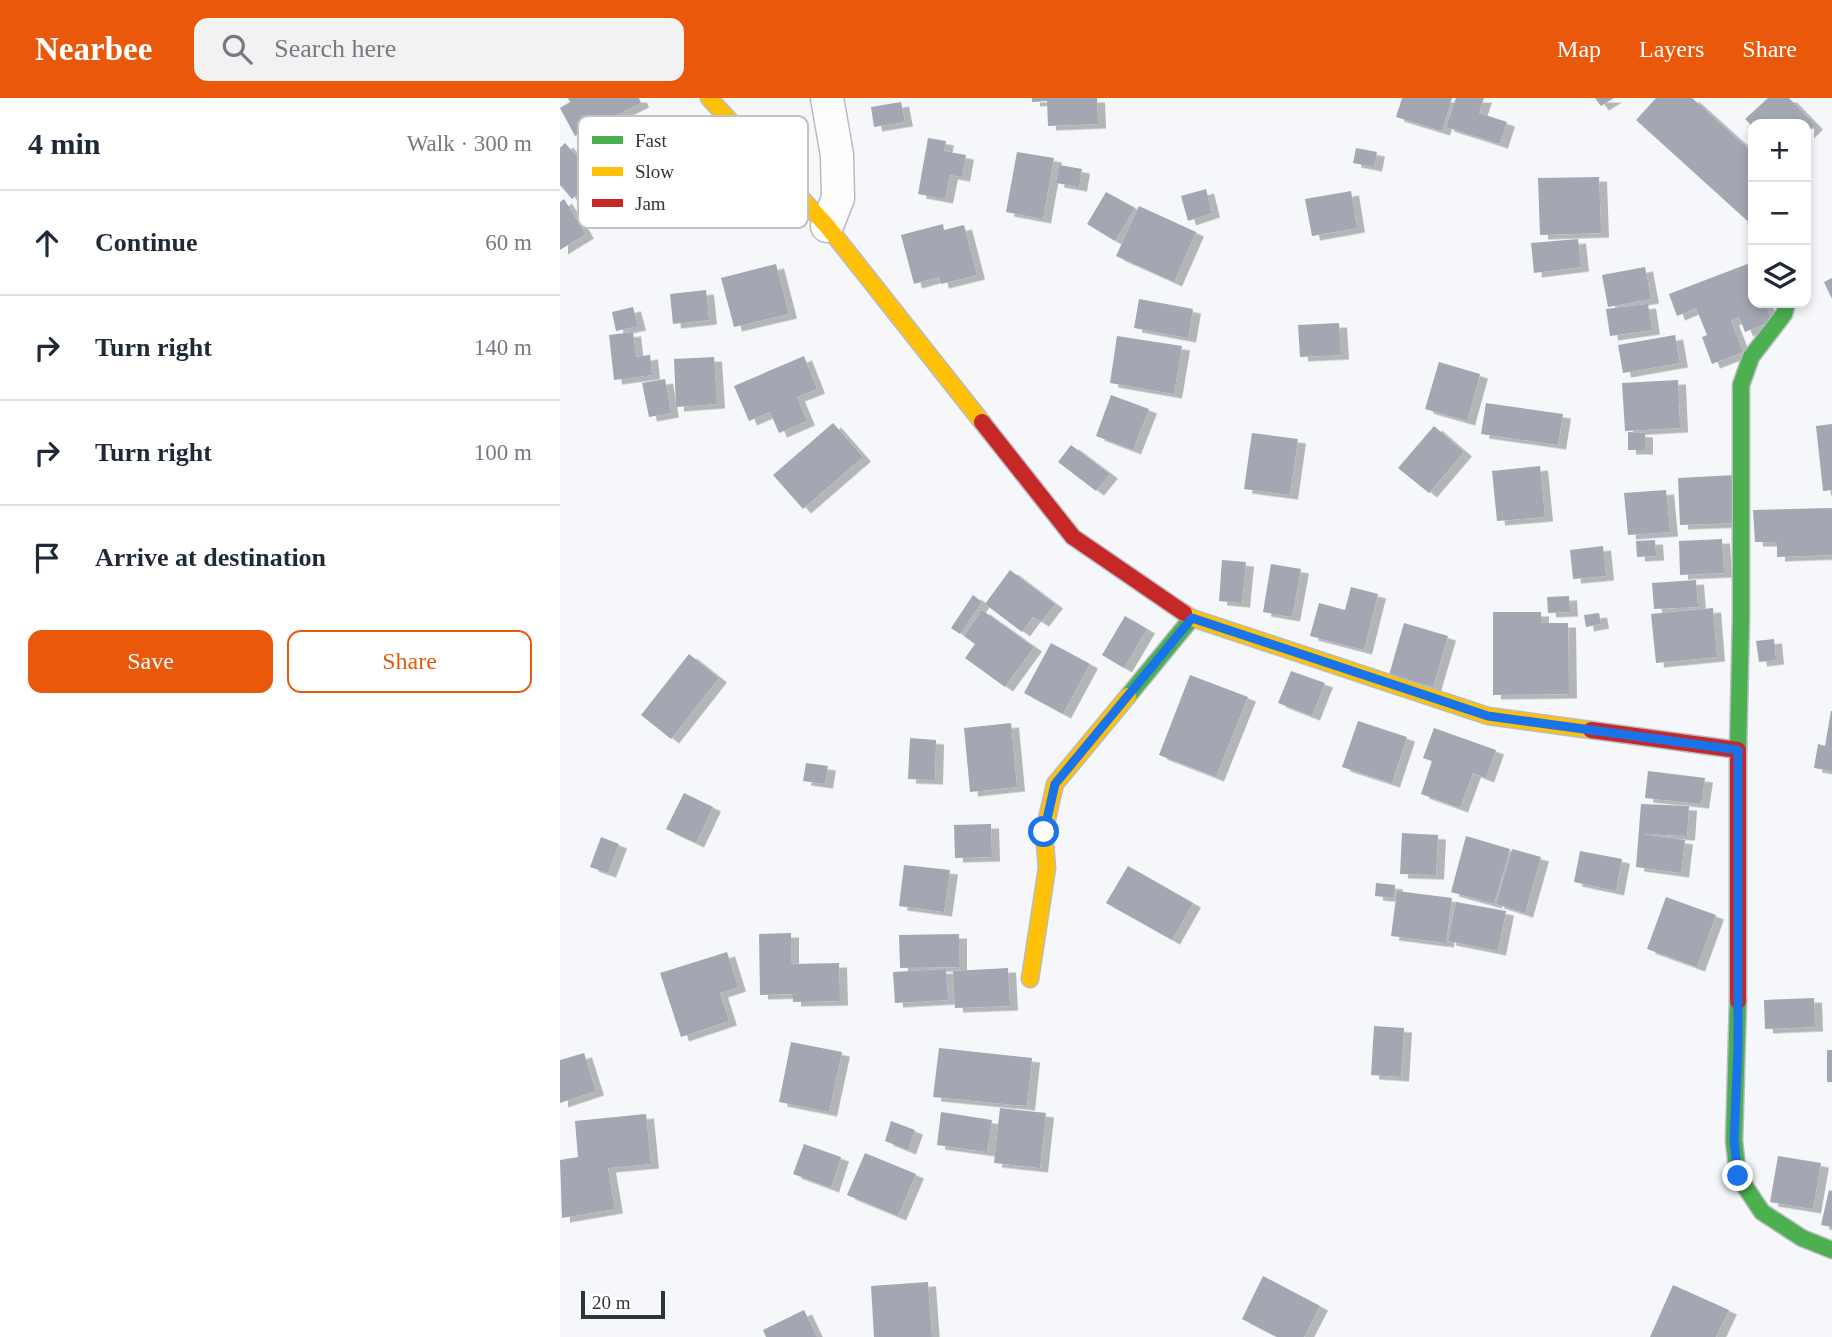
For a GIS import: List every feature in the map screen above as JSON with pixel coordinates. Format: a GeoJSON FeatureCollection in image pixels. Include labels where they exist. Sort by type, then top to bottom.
{"type":"FeatureCollection","features":[{"type":"Feature","properties":{"kind":"street"},"geometry":{"type":"LineString","coordinates":[[709,98],[726,116]]}},
{"type":"Feature","properties":{"kind":"street"},"geometry":{"type":"LineString","coordinates":[[827,98],[837,155],[838,198],[827,226]]}},
{"type":"Feature","properties":{"kind":"street"},"geometry":{"type":"LineString","coordinates":[[808,205],[1073,537],[1192,618],[1488,716],[1738,750]]}},
{"type":"Feature","properties":{"kind":"street"},"geometry":{"type":"LineString","coordinates":[[1786,308],[1784,314],[1751,356],[1741,385],[1738,1048],[1734,1141],[1738,1176],[1762,1212],[1802,1238],[1832,1250]]}},
{"type":"Feature","properties":{"kind":"street"},"geometry":{"type":"LineString","coordinates":[[1030,978],[1046,869],[1044,832],[1055,784],[1192,618]]}},
{"type":"Feature","properties":{"kind":"building"},"geometry":{"type":"Polygon","coordinates":[[[568,98],[639,98],[641,103],[615,116],[578,116],[578,134],[575,136],[560,108],[570,102],[568,98]]]}},
{"type":"Feature","properties":{"kind":"building"},"geometry":{"type":"Polygon","coordinates":[[[1032,98],[1097,98],[1098,124],[1048,126],[1047,101],[1032,102],[1032,98]]]}},
{"type":"Feature","properties":{"kind":"building"},"geometry":{"type":"Polygon","coordinates":[[[1402,98],[1452,98],[1442,131],[1396,117],[1402,98]]]}},
{"type":"Feature","properties":{"kind":"building"},"geometry":{"type":"Polygon","coordinates":[[[1456,98],[1484,98],[1479,113],[1507,122],[1500,144],[1446,127],[1456,98]]]}},
{"type":"Feature","properties":{"kind":"building"},"geometry":{"type":"Polygon","coordinates":[[[1595,98],[1614,98],[1601,106],[1595,98]]]}},
{"type":"Feature","properties":{"kind":"building"},"geometry":{"type":"Polygon","coordinates":[[[1656,98],[1692,98],[1748,148],[1748,221],[1636,120],[1656,98]]]}},
{"type":"Feature","properties":{"kind":"building"},"geometry":{"type":"Polygon","coordinates":[[[1768,98],[1789,98],[1809,119],[1748,119],[1748,122],[1745,119],[1768,98]]]}},
{"type":"Feature","properties":{"kind":"building"},"geometry":{"type":"Polygon","coordinates":[[[901,102],[905,122],[874,127],[871,107],[901,102]]]}},
{"type":"Feature","properties":{"kind":"building"},"geometry":{"type":"Polygon","coordinates":[[[928,138],[946,141],[944,151],[966,155],[962,177],[950,175],[945,199],[918,194],[928,138]]]}},
{"type":"Feature","properties":{"kind":"building"},"geometry":{"type":"Polygon","coordinates":[[[565,143],[578,158],[578,194],[572,199],[560,185],[560,148],[565,143]]]}},
{"type":"Feature","properties":{"kind":"building"},"geometry":{"type":"Polygon","coordinates":[[[1356,148],[1377,152],[1374,167],[1353,163],[1356,148]]]}},
{"type":"Feature","properties":{"kind":"building"},"geometry":{"type":"Polygon","coordinates":[[[1017,152],[1054,158],[1043,219],[1006,212],[1017,152]]]}},
{"type":"Feature","properties":{"kind":"building"},"geometry":{"type":"Polygon","coordinates":[[[1059,165],[1082,169],[1079,187],[1056,183],[1059,165]]]}},
{"type":"Feature","properties":{"kind":"building"},"geometry":{"type":"Polygon","coordinates":[[[1599,177],[1601,233],[1540,235],[1538,178],[1599,177]]]}},
{"type":"Feature","properties":{"kind":"building"},"geometry":{"type":"Polygon","coordinates":[[[1206,189],[1212,213],[1188,221],[1181,196],[1206,189]]]}},
{"type":"Feature","properties":{"kind":"building"},"geometry":{"type":"Polygon","coordinates":[[[1351,191],[1357,228],[1312,236],[1305,199],[1351,191]]]}},
{"type":"Feature","properties":{"kind":"building"},"geometry":{"type":"Polygon","coordinates":[[[1106,192],[1135,208],[1115,241],[1087,224],[1106,192]]]}},
{"type":"Feature","properties":{"kind":"building"},"geometry":{"type":"Polygon","coordinates":[[[564,199],[578,221],[578,228],[582,228],[586,234],[560,250],[560,202],[564,199]]]}},
{"type":"Feature","properties":{"kind":"building"},"geometry":{"type":"Polygon","coordinates":[[[1139,206],[1196,232],[1174,282],[1116,256],[1139,206]]]}},
{"type":"Feature","properties":{"kind":"building"},"geometry":{"type":"Polygon","coordinates":[[[943,224],[944,230],[964,225],[977,275],[941,284],[939,277],[914,284],[901,235],[943,224]]]}},
{"type":"Feature","properties":{"kind":"building"},"geometry":{"type":"Polygon","coordinates":[[[1578,239],[1581,267],[1534,273],[1531,243],[1578,239]]]}},
{"type":"Feature","properties":{"kind":"building"},"geometry":{"type":"Polygon","coordinates":[[[776,264],[789,314],[734,327],[721,278],[776,264]]]}},
{"type":"Feature","properties":{"kind":"building"},"geometry":{"type":"Polygon","coordinates":[[[1748,264],[1748,308],[1767,308],[1772,321],[1745,332],[1739,317],[1731,321],[1743,352],[1712,364],[1702,337],[1707,335],[1696,308],[1677,316],[1669,294],[1748,264]]]}},
{"type":"Feature","properties":{"kind":"building"},"geometry":{"type":"Polygon","coordinates":[[[1645,267],[1651,299],[1608,307],[1602,275],[1645,267]]]}},
{"type":"Feature","properties":{"kind":"building"},"geometry":{"type":"Polygon","coordinates":[[[1832,278],[1832,299],[1824,282],[1832,278]]]}},
{"type":"Feature","properties":{"kind":"building"},"geometry":{"type":"Polygon","coordinates":[[[706,290],[709,320],[673,324],[670,294],[706,290]]]}},
{"type":"Feature","properties":{"kind":"building"},"geometry":{"type":"Polygon","coordinates":[[[1139,299],[1193,309],[1188,338],[1134,328],[1139,299]]]}},
{"type":"Feature","properties":{"kind":"building"},"geometry":{"type":"Polygon","coordinates":[[[1648,304],[1652,330],[1610,336],[1606,309],[1648,304]]]}},
{"type":"Feature","properties":{"kind":"building"},"geometry":{"type":"Polygon","coordinates":[[[633,307],[638,326],[616,331],[612,312],[633,307]]]}},
{"type":"Feature","properties":{"kind":"building"},"geometry":{"type":"Polygon","coordinates":[[[1339,323],[1341,355],[1300,357],[1298,325],[1339,323]]]}},
{"type":"Feature","properties":{"kind":"building"},"geometry":{"type":"Polygon","coordinates":[[[633,332],[636,357],[650,355],[652,375],[614,380],[609,335],[633,332]]]}},
{"type":"Feature","properties":{"kind":"building"},"geometry":{"type":"Polygon","coordinates":[[[1675,335],[1680,363],[1623,373],[1618,345],[1675,335]]]}},
{"type":"Feature","properties":{"kind":"building"},"geometry":{"type":"Polygon","coordinates":[[[1117,336],[1182,346],[1174,394],[1110,383],[1117,336]]]}},
{"type":"Feature","properties":{"kind":"building"},"geometry":{"type":"Polygon","coordinates":[[[804,356],[817,389],[797,397],[807,421],[779,433],[770,412],[749,421],[734,386],[804,356]]]}},
{"type":"Feature","properties":{"kind":"building"},"geometry":{"type":"Polygon","coordinates":[[[714,357],[717,404],[676,407],[674,359],[714,357]]]}},
{"type":"Feature","properties":{"kind":"building"},"geometry":{"type":"Polygon","coordinates":[[[1439,362],[1480,374],[1467,421],[1425,409],[1439,362]]]}},
{"type":"Feature","properties":{"kind":"building"},"geometry":{"type":"Polygon","coordinates":[[[665,379],[671,413],[649,417],[642,383],[665,379]]]}},
{"type":"Feature","properties":{"kind":"building"},"geometry":{"type":"Polygon","coordinates":[[[1678,380],[1680,428],[1625,431],[1622,383],[1678,380]]]}},
{"type":"Feature","properties":{"kind":"building"},"geometry":{"type":"Polygon","coordinates":[[[1111,395],[1149,409],[1133,450],[1096,436],[1111,395]]]}},
{"type":"Feature","properties":{"kind":"building"},"geometry":{"type":"Polygon","coordinates":[[[1486,403],[1563,414],[1558,445],[1481,434],[1486,403]]]}},
{"type":"Feature","properties":{"kind":"building"},"geometry":{"type":"Polygon","coordinates":[[[833,423],[863,457],[803,509],[773,475],[833,423]]]}},
{"type":"Feature","properties":{"kind":"building"},"geometry":{"type":"Polygon","coordinates":[[[1832,424],[1832,490],[1823,491],[1816,426],[1832,424]]]}},
{"type":"Feature","properties":{"kind":"building"},"geometry":{"type":"Polygon","coordinates":[[[1434,426],[1464,452],[1429,493],[1398,468],[1434,426]]]}},
{"type":"Feature","properties":{"kind":"building"},"geometry":{"type":"Polygon","coordinates":[[[1628,432],[1645,433],[1645,450],[1628,450],[1628,432]]]}},
{"type":"Feature","properties":{"kind":"building"},"geometry":{"type":"Polygon","coordinates":[[[1252,433],[1298,439],[1290,495],[1244,489],[1252,433]]]}},
{"type":"Feature","properties":{"kind":"building"},"geometry":{"type":"Polygon","coordinates":[[[1071,445],[1110,474],[1096,491],[1058,462],[1071,445]]]}},
{"type":"Feature","properties":{"kind":"building"},"geometry":{"type":"Polygon","coordinates":[[[1540,466],[1545,517],[1497,521],[1492,471],[1540,466]]]}},
{"type":"Feature","properties":{"kind":"building"},"geometry":{"type":"Polygon","coordinates":[[[1735,475],[1737,523],[1680,525],[1678,478],[1735,475]]]}},
{"type":"Feature","properties":{"kind":"building"},"geometry":{"type":"Polygon","coordinates":[[[1666,490],[1670,532],[1628,535],[1624,493],[1666,490]]]}},
{"type":"Feature","properties":{"kind":"building"},"geometry":{"type":"Polygon","coordinates":[[[1832,508],[1832,555],[1777,557],[1777,542],[1755,542],[1753,510],[1832,508]]]}},
{"type":"Feature","properties":{"kind":"building"},"geometry":{"type":"Polygon","coordinates":[[[1722,539],[1724,573],[1680,575],[1679,541],[1722,539]]]}},
{"type":"Feature","properties":{"kind":"building"},"geometry":{"type":"Polygon","coordinates":[[[1655,540],[1656,556],[1637,557],[1636,541],[1655,540]]]}},
{"type":"Feature","properties":{"kind":"building"},"geometry":{"type":"Polygon","coordinates":[[[1603,546],[1606,576],[1573,579],[1570,550],[1603,546]]]}},
{"type":"Feature","properties":{"kind":"building"},"geometry":{"type":"Polygon","coordinates":[[[1222,560],[1246,562],[1242,603],[1219,601],[1222,560]]]}},
{"type":"Feature","properties":{"kind":"building"},"geometry":{"type":"Polygon","coordinates":[[[1271,564],[1301,569],[1292,617],[1263,612],[1271,564]]]}},
{"type":"Feature","properties":{"kind":"building"},"geometry":{"type":"Polygon","coordinates":[[[1010,570],[1055,604],[1041,622],[1033,617],[1022,632],[985,604],[1010,570]]]}},
{"type":"Feature","properties":{"kind":"building"},"geometry":{"type":"Polygon","coordinates":[[[1696,580],[1698,607],[1654,609],[1652,583],[1696,580]]]}},
{"type":"Feature","properties":{"kind":"building"},"geometry":{"type":"Polygon","coordinates":[[[1351,587],[1378,594],[1364,650],[1310,636],[1319,603],[1345,610],[1351,587]]]}},
{"type":"Feature","properties":{"kind":"building"},"geometry":{"type":"Polygon","coordinates":[[[973,595],[982,602],[960,634],[951,628],[973,595]]]}},
{"type":"Feature","properties":{"kind":"building"},"geometry":{"type":"Polygon","coordinates":[[[1569,596],[1570,612],[1548,613],[1547,597],[1569,596]]]}},
{"type":"Feature","properties":{"kind":"building"},"geometry":{"type":"Polygon","coordinates":[[[1713,608],[1717,657],[1656,663],[1651,614],[1713,608]]]}},
{"type":"Feature","properties":{"kind":"building"},"geometry":{"type":"Polygon","coordinates":[[[982,610],[1034,647],[1005,687],[965,658],[975,644],[964,636],[982,610]]]}},
{"type":"Feature","properties":{"kind":"building"},"geometry":{"type":"Polygon","coordinates":[[[1493,612],[1541,612],[1541,623],[1568,623],[1569,694],[1493,695],[1493,612]]]}},
{"type":"Feature","properties":{"kind":"building"},"geometry":{"type":"Polygon","coordinates":[[[1599,613],[1601,624],[1586,627],[1584,615],[1599,613]]]}},
{"type":"Feature","properties":{"kind":"building"},"geometry":{"type":"Polygon","coordinates":[[[1125,616],[1147,629],[1124,668],[1102,655],[1125,616]]]}},
{"type":"Feature","properties":{"kind":"building"},"geometry":{"type":"Polygon","coordinates":[[[1404,623],[1448,636],[1433,687],[1389,675],[1404,623]]]}},
{"type":"Feature","properties":{"kind":"building"},"geometry":{"type":"Polygon","coordinates":[[[1774,639],[1776,660],[1759,662],[1756,641],[1774,639]]]}},
{"type":"Feature","properties":{"kind":"building"},"geometry":{"type":"Polygon","coordinates":[[[1051,643],[1090,664],[1063,714],[1024,693],[1051,643]]]}},
{"type":"Feature","properties":{"kind":"building"},"geometry":{"type":"Polygon","coordinates":[[[689,654],[719,678],[671,739],[641,715],[689,654]]]}},
{"type":"Feature","properties":{"kind":"building"},"geometry":{"type":"Polygon","coordinates":[[[1291,671],[1325,683],[1312,716],[1278,703],[1291,671]]]}},
{"type":"Feature","properties":{"kind":"building"},"geometry":{"type":"Polygon","coordinates":[[[1190,675],[1248,697],[1216,777],[1159,755],[1190,675]]]}},
{"type":"Feature","properties":{"kind":"building"},"geometry":{"type":"Polygon","coordinates":[[[1831,711],[1832,771],[1814,768],[1818,744],[1825,746],[1831,711]]]}},
{"type":"Feature","properties":{"kind":"building"},"geometry":{"type":"Polygon","coordinates":[[[1358,721],[1407,737],[1392,783],[1342,767],[1358,721]]]}},
{"type":"Feature","properties":{"kind":"building"},"geometry":{"type":"Polygon","coordinates":[[[1011,723],[1017,787],[970,792],[964,728],[1011,723]]]}},
{"type":"Feature","properties":{"kind":"building"},"geometry":{"type":"Polygon","coordinates":[[[1434,728],[1496,750],[1486,778],[1473,773],[1460,808],[1421,794],[1432,761],[1423,758],[1434,728]]]}},
{"type":"Feature","properties":{"kind":"building"},"geometry":{"type":"Polygon","coordinates":[[[910,738],[936,740],[935,780],[908,779],[910,738]]]}},
{"type":"Feature","properties":{"kind":"building"},"geometry":{"type":"Polygon","coordinates":[[[806,763],[828,766],[825,784],[803,781],[806,763]]]}},
{"type":"Feature","properties":{"kind":"building"},"geometry":{"type":"Polygon","coordinates":[[[1648,771],[1705,778],[1701,804],[1645,798],[1648,771]]]}},
{"type":"Feature","properties":{"kind":"building"},"geometry":{"type":"Polygon","coordinates":[[[684,793],[713,807],[696,843],[666,829],[684,793]]]}},
{"type":"Feature","properties":{"kind":"building"},"geometry":{"type":"Polygon","coordinates":[[[1641,804],[1689,806],[1687,836],[1643,834],[1685,840],[1681,873],[1636,867],[1641,804]]]}},
{"type":"Feature","properties":{"kind":"building"},"geometry":{"type":"Polygon","coordinates":[[[991,824],[992,857],[955,858],[954,825],[991,824]]]}},
{"type":"Feature","properties":{"kind":"building"},"geometry":{"type":"Polygon","coordinates":[[[1402,833],[1438,835],[1436,875],[1400,874],[1402,833]]]}},
{"type":"Feature","properties":{"kind":"building"},"geometry":{"type":"Polygon","coordinates":[[[1466,836],[1510,849],[1494,904],[1451,892],[1466,836]]]}},
{"type":"Feature","properties":{"kind":"building"},"geometry":{"type":"Polygon","coordinates":[[[601,837],[619,844],[608,873],[590,867],[601,837]]]}},
{"type":"Feature","properties":{"kind":"building"},"geometry":{"type":"Polygon","coordinates":[[[1512,849],[1541,857],[1525,913],[1496,904],[1512,849]]]}},
{"type":"Feature","properties":{"kind":"building"},"geometry":{"type":"Polygon","coordinates":[[[1580,851],[1622,859],[1616,891],[1574,882],[1580,851]]]}},
{"type":"Feature","properties":{"kind":"building"},"geometry":{"type":"Polygon","coordinates":[[[904,865],[950,870],[944,912],[899,906],[904,865]]]}},
{"type":"Feature","properties":{"kind":"building"},"geometry":{"type":"Polygon","coordinates":[[[1128,866],[1193,903],[1172,940],[1106,903],[1128,866]]]}},
{"type":"Feature","properties":{"kind":"building"},"geometry":{"type":"Polygon","coordinates":[[[1376,883],[1395,885],[1394,898],[1375,896],[1376,883]]]}},
{"type":"Feature","properties":{"kind":"building"},"geometry":{"type":"Polygon","coordinates":[[[1397,891],[1452,898],[1446,943],[1391,936],[1397,891]]]}},
{"type":"Feature","properties":{"kind":"building"},"geometry":{"type":"Polygon","coordinates":[[[1666,897],[1716,915],[1697,967],[1647,949],[1666,897]]]}},
{"type":"Feature","properties":{"kind":"building"},"geometry":{"type":"Polygon","coordinates":[[[1456,902],[1506,911],[1498,951],[1448,941],[1456,902]]]}},
{"type":"Feature","properties":{"kind":"building"},"geometry":{"type":"Polygon","coordinates":[[[791,933],[791,964],[839,963],[840,1001],[793,1002],[793,994],[760,995],[759,934],[791,933]]]}},
{"type":"Feature","properties":{"kind":"building"},"geometry":{"type":"Polygon","coordinates":[[[959,934],[959,967],[900,968],[899,935],[959,934]]]}},
{"type":"Feature","properties":{"kind":"building"},"geometry":{"type":"Polygon","coordinates":[[[727,952],[738,987],[720,993],[729,1021],[681,1037],[660,973],[727,952]]]}},
{"type":"Feature","properties":{"kind":"building"},"geometry":{"type":"Polygon","coordinates":[[[1008,968],[1010,1006],[955,1008],[953,971],[1008,968]]]}},
{"type":"Feature","properties":{"kind":"building"},"geometry":{"type":"Polygon","coordinates":[[[946,969],[948,1000],[895,1003],[893,972],[946,969]]]}},
{"type":"Feature","properties":{"kind":"building"},"geometry":{"type":"Polygon","coordinates":[[[1814,998],[1815,1027],[1765,1029],[1764,1000],[1814,998]]]}},
{"type":"Feature","properties":{"kind":"building"},"geometry":{"type":"Polygon","coordinates":[[[1374,1026],[1404,1028],[1401,1077],[1371,1075],[1374,1026]]]}},
{"type":"Feature","properties":{"kind":"building"},"geometry":{"type":"Polygon","coordinates":[[[791,1042],[842,1052],[829,1112],[779,1102],[791,1042]]]}},
{"type":"Feature","properties":{"kind":"building"},"geometry":{"type":"Polygon","coordinates":[[[939,1048],[1032,1058],[1027,1106],[933,1097],[939,1048]]]}},
{"type":"Feature","properties":{"kind":"building"},"geometry":{"type":"Polygon","coordinates":[[[1827,1050],[1832,1050],[1832,1082],[1827,1082],[1827,1050]]]}},
{"type":"Feature","properties":{"kind":"building"},"geometry":{"type":"Polygon","coordinates":[[[584,1053],[596,1091],[560,1103],[560,1060],[584,1053]]]}},
{"type":"Feature","properties":{"kind":"building"},"geometry":{"type":"Polygon","coordinates":[[[1000,1108],[1046,1113],[1040,1168],[994,1163],[1000,1108]]]}},
{"type":"Feature","properties":{"kind":"building"},"geometry":{"type":"Polygon","coordinates":[[[941,1112],[992,1120],[987,1152],[937,1145],[941,1112]]]}},
{"type":"Feature","properties":{"kind":"building"},"geometry":{"type":"Polygon","coordinates":[[[646,1114],[651,1164],[608,1168],[615,1209],[562,1218],[560,1160],[578,1157],[575,1121],[646,1114]]]}},
{"type":"Feature","properties":{"kind":"building"},"geometry":{"type":"Polygon","coordinates":[[[891,1121],[915,1130],[908,1150],[885,1141],[891,1121]]]}},
{"type":"Feature","properties":{"kind":"building"},"geometry":{"type":"Polygon","coordinates":[[[804,1144],[841,1157],[831,1188],[793,1174],[804,1144]]]}},
{"type":"Feature","properties":{"kind":"building"},"geometry":{"type":"Polygon","coordinates":[[[865,1153],[916,1174],[898,1216],[847,1195],[865,1153]]]}},
{"type":"Feature","properties":{"kind":"building"},"geometry":{"type":"Polygon","coordinates":[[[1778,1156],[1821,1163],[1813,1209],[1770,1202],[1778,1156]]]}},
{"type":"Feature","properties":{"kind":"building"},"geometry":{"type":"Polygon","coordinates":[[[1829,1190],[1832,1191],[1832,1227],[1821,1225],[1829,1190]]]}},
{"type":"Feature","properties":{"kind":"building"},"geometry":{"type":"Polygon","coordinates":[[[1263,1276],[1320,1306],[1304,1337],[1277,1337],[1242,1319],[1263,1276]]]}},
{"type":"Feature","properties":{"kind":"building"},"geometry":{"type":"Polygon","coordinates":[[[928,1282],[932,1337],[874,1337],[871,1286],[928,1282]]]}},
{"type":"Feature","properties":{"kind":"building"},"geometry":{"type":"Polygon","coordinates":[[[1673,1285],[1729,1310],[1716,1337],[1650,1337],[1673,1285]]]}},
{"type":"Feature","properties":{"kind":"building"},"geometry":{"type":"Polygon","coordinates":[[[804,1310],[817,1337],[766,1337],[763,1330],[804,1310]]]}},
{"type":"Feature","properties":{"kind":"traffic: fast"},"geometry":{"type":"LineString","coordinates":[[1738,750],[1741,385],[1751,357],[1784,314],[1786,308]]}},
{"type":"Feature","properties":{"kind":"traffic: fast"},"geometry":{"type":"LineString","coordinates":[[1128,696],[1192,618]]}},
{"type":"Feature","properties":{"kind":"traffic: fast"},"geometry":{"type":"LineString","coordinates":[[1738,1001],[1734,1141],[1738,1176],[1762,1212],[1802,1238],[1832,1250]]}},
{"type":"Feature","properties":{"kind":"traffic: slow"},"geometry":{"type":"LineString","coordinates":[[709,98],[726,116]]}},
{"type":"Feature","properties":{"kind":"traffic: slow"},"geometry":{"type":"LineString","coordinates":[[808,205],[982,422]]}},
{"type":"Feature","properties":{"kind":"traffic: slow"},"geometry":{"type":"LineString","coordinates":[[1184,613],[1192,618],[1488,716],[1591,730]]}},
{"type":"Feature","properties":{"kind":"traffic: slow"},"geometry":{"type":"LineString","coordinates":[[1030,979],[1047,868],[1044,832],[1055,784],[1128,696]]}},
{"type":"Feature","properties":{"kind":"traffic: jam"},"geometry":{"type":"LineString","coordinates":[[982,422],[1073,537],[1184,613]]}},
{"type":"Feature","properties":{"kind":"traffic: jam"},"geometry":{"type":"LineString","coordinates":[[1591,730],[1738,750],[1738,1001]]}},
{"type":"Feature","properties":{"kind":"route"},"geometry":{"type":"LineString","coordinates":[[1044,832],[1055,784],[1192,618],[1488,716],[1738,750],[1738,1048],[1734,1141],[1738,1176]]}}]}
